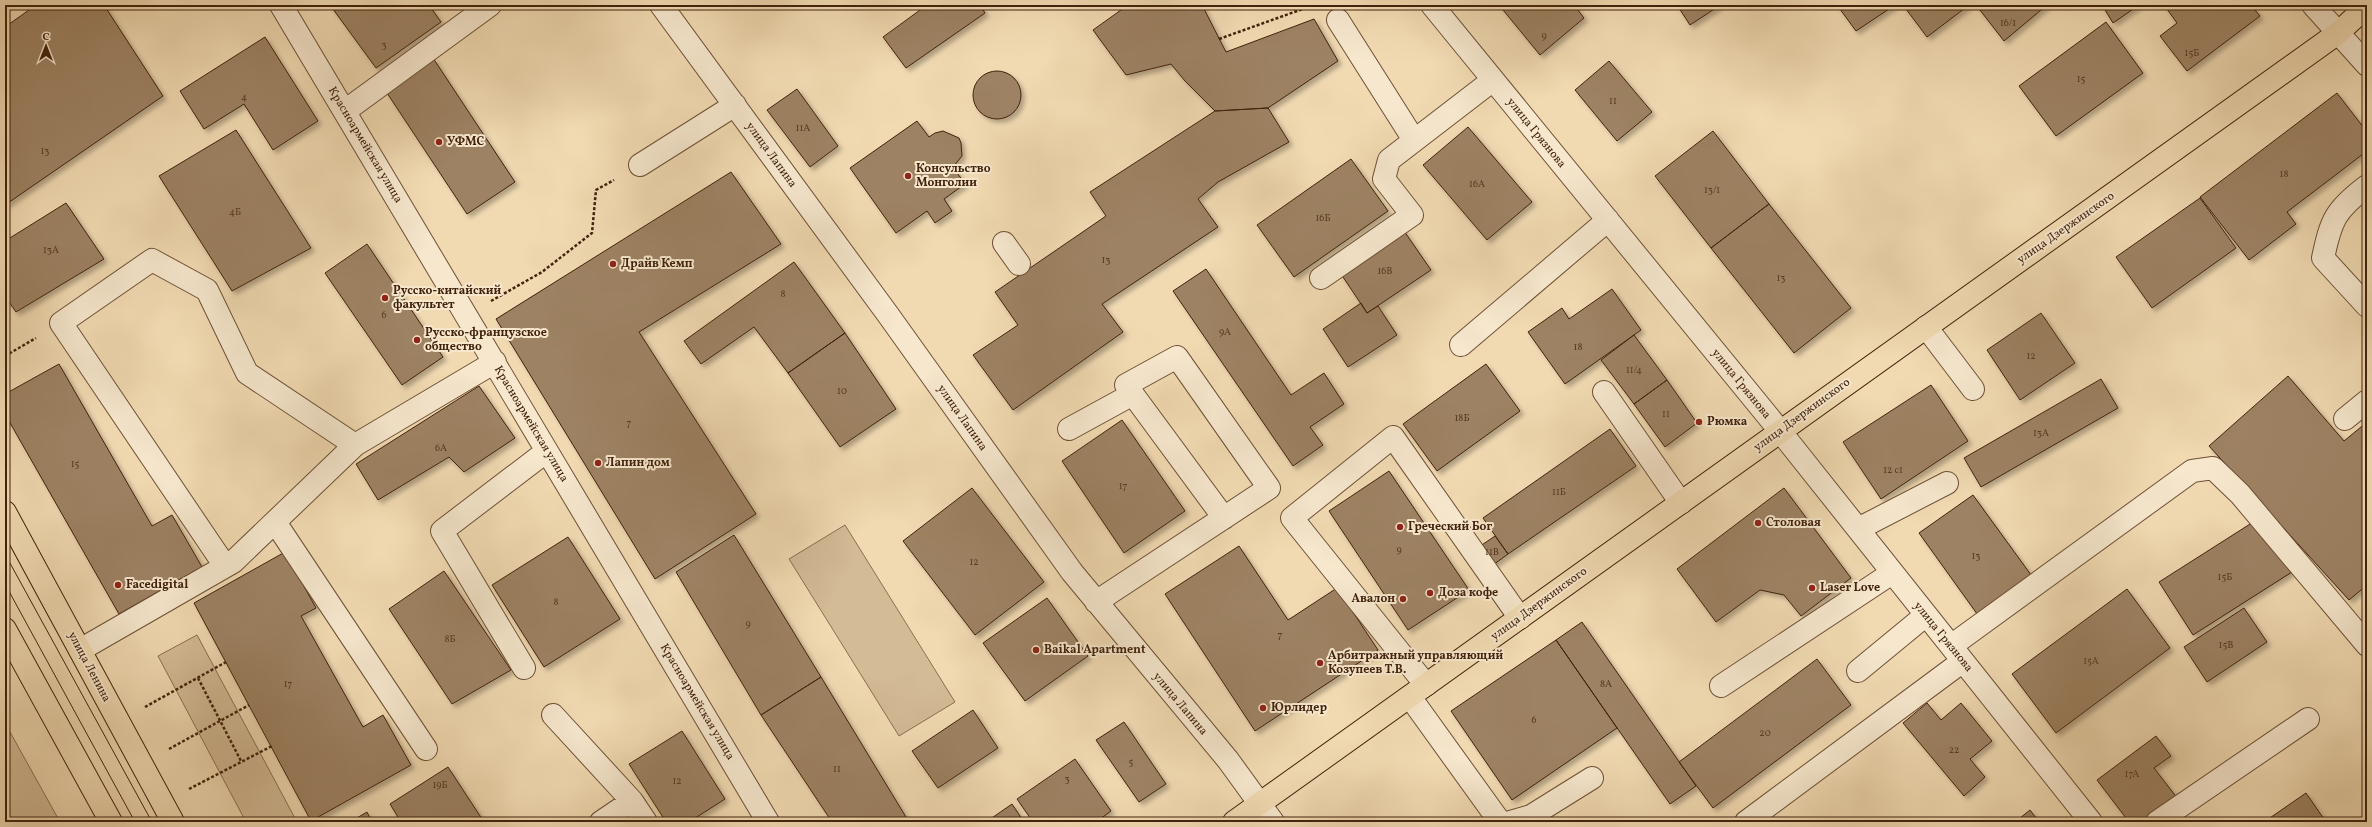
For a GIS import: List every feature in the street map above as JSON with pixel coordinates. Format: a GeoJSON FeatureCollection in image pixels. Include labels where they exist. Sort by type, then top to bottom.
{"type":"FeatureCollection","features":[{"type":"Feature","properties":{"kind":"main road","name":"улица Дзержинского"},"geometry":{"type":"LineString","coordinates":[[1234,822],[2338,33],[2367,6]]}},
{"type":"Feature","properties":{"kind":"main road","name":"улица Ленина"},"geometry":{"type":"LineString","coordinates":[[5,512],[173,822]]}},
{"type":"Feature","properties":{"kind":"main road"},"geometry":{"type":"LineString","coordinates":[[5,629],[111,822]]}},
{"type":"Feature","properties":{"kind":"street","name":"Красноармейская улица"},"geometry":{"type":"LineString","coordinates":[[282,5],[768,822]]}},
{"type":"Feature","properties":{"kind":"street","name":"улица Лапина"},"geometry":{"type":"LineString","coordinates":[[661,5],[889,316],[1072,572],[1228,760],[1273,822]]}},
{"type":"Feature","properties":{"kind":"street","name":"улица Грязнова"},"geometry":{"type":"LineString","coordinates":[[1432,5],[1780,431],[2091,822]]}},
{"type":"Feature","properties":{"kind":"street"},"geometry":{"type":"LineString","coordinates":[[2313,5],[2367,65]]}},
{"type":"Feature","properties":{"kind":"street"},"geometry":{"type":"LineString","coordinates":[[345,111],[486,6]]}},
{"type":"Feature","properties":{"kind":"street"},"geometry":{"type":"LineString","coordinates":[[1338,20],[1414,140]]}},
{"type":"Feature","properties":{"kind":"street"},"geometry":{"type":"LineString","coordinates":[[1321,278],[1412,216],[1384,179],[1389,160],[1493,80]]}},
{"type":"Feature","properties":{"kind":"street"},"geometry":{"type":"LineString","coordinates":[[640,165],[734,105]]}},
{"type":"Feature","properties":{"kind":"street"},"geometry":{"type":"LineString","coordinates":[[2367,186],[2345,203],[2329,229],[2323,258],[2367,306]]}},
{"type":"Feature","properties":{"kind":"street"},"geometry":{"type":"LineString","coordinates":[[1461,345],[1608,220]]}},
{"type":"Feature","properties":{"kind":"street"},"geometry":{"type":"LineString","coordinates":[[1004,243],[1019,264]]}},
{"type":"Feature","properties":{"kind":"street"},"geometry":{"type":"LineString","coordinates":[[226,566],[61,323],[152,260],[207,290],[247,373],[355,445]]}},
{"type":"Feature","properties":{"kind":"street"},"geometry":{"type":"LineString","coordinates":[[1926,328],[1973,389]]}},
{"type":"Feature","properties":{"kind":"street"},"geometry":{"type":"LineString","coordinates":[[1096,602],[1224,518],[1269,488],[1177,357],[1126,385],[1224,518]]}},
{"type":"Feature","properties":{"kind":"street"},"geometry":{"type":"LineString","coordinates":[[80,650],[233,562],[355,445],[495,362]]}},
{"type":"Feature","properties":{"kind":"street"},"geometry":{"type":"LineString","coordinates":[[1604,392],[1681,503]]}},
{"type":"Feature","properties":{"kind":"street"},"geometry":{"type":"LineString","coordinates":[[1069,429],[1132,394]]}},
{"type":"Feature","properties":{"kind":"street"},"geometry":{"type":"LineString","coordinates":[[2345,419],[2367,401]]}},
{"type":"Feature","properties":{"kind":"street"},"geometry":{"type":"LineString","coordinates":[[1500,822],[1418,691],[1292,518],[1393,436],[1520,618]]}},
{"type":"Feature","properties":{"kind":"street"},"geometry":{"type":"LineString","coordinates":[[524,668],[442,531],[547,451]]}},
{"type":"Feature","properties":{"kind":"street"},"geometry":{"type":"LineString","coordinates":[[1746,822],[1957,654],[2192,471],[2214,468],[2240,494],[2367,645]]}},
{"type":"Feature","properties":{"kind":"street"},"geometry":{"type":"LineString","coordinates":[[1858,530],[1947,483]]}},
{"type":"Feature","properties":{"kind":"street"},"geometry":{"type":"LineString","coordinates":[[275,522],[426,749]]}},
{"type":"Feature","properties":{"kind":"street"},"geometry":{"type":"LineString","coordinates":[[1721,686],[1892,573]]}},
{"type":"Feature","properties":{"kind":"street"},"geometry":{"type":"LineString","coordinates":[[1858,671],[1926,615]]}},
{"type":"Feature","properties":{"kind":"street"},"geometry":{"type":"LineString","coordinates":[[553,715],[632,800],[646,822]]}},
{"type":"Feature","properties":{"kind":"street"},"geometry":{"type":"LineString","coordinates":[[2157,822],[2308,719]]}},
{"type":"Feature","properties":{"kind":"street"},"geometry":{"type":"LineString","coordinates":[[1510,822],[1531,816],[1592,778]]}},
{"type":"Feature","properties":{"kind":"street"},"geometry":{"type":"LineString","coordinates":[[601,822],[632,800]]}},
{"type":"Feature","properties":{"kind":"path"},"geometry":{"type":"LineString","coordinates":[[1219,38],[1313,5],[1338,20]]}},
{"type":"Feature","properties":{"kind":"path"},"geometry":{"type":"LineString","coordinates":[[467,315],[542,272],[592,233],[596,190],[640,165]]}},
{"type":"Feature","properties":{"kind":"path"},"geometry":{"type":"LineString","coordinates":[[5,356],[61,323]]}},
{"type":"Feature","properties":{"kind":"path"},"geometry":{"type":"LineString","coordinates":[[139,710],[226,662]]}},
{"type":"Feature","properties":{"kind":"path"},"geometry":{"type":"LineString","coordinates":[[198,678],[241,761]]}},
{"type":"Feature","properties":{"kind":"path"},"geometry":{"type":"LineString","coordinates":[[168,750],[249,705]]}},
{"type":"Feature","properties":{"kind":"path"},"geometry":{"type":"LineString","coordinates":[[185,792],[241,761],[272,746]]}},
{"type":"Feature","properties":{"kind":"path"},"geometry":{"type":"LineString","coordinates":[[5,814],[10,822]]}},
{"type":"Feature","properties":{"kind":"shaded area"},"geometry":{"type":"Polygon","coordinates":[[[845,525],[955,702],[899,736],[789,559],[845,525]]]}},
{"type":"Feature","properties":{"kind":"shaded area"},"geometry":{"type":"Polygon","coordinates":[[[197,635],[297,822],[246,822],[158,656],[197,635]]]}},
{"type":"Feature","properties":{"kind":"shaded area"},"geometry":{"type":"Polygon","coordinates":[[[5,723],[60,822],[5,822],[5,723]]]}},
{"type":"Feature","properties":{"kind":"building"},"geometry":{"type":"Polygon","coordinates":[[[36,5],[104,5],[163,96],[5,205],[5,27],[36,5]]]}},
{"type":"Feature","properties":{"kind":"building"},"geometry":{"type":"Polygon","coordinates":[[[330,5],[429,5],[441,22],[376,68],[330,5]]]}},
{"type":"Feature","properties":{"kind":"building"},"geometry":{"type":"Polygon","coordinates":[[[927,5],[980,5],[985,13],[906,68],[883,37],[927,5]]]}},
{"type":"Feature","properties":{"kind":"building"},"geometry":{"type":"Polygon","coordinates":[[[1128,5],[1202,5],[1226,52],[1314,19],[1338,61],[1268,108],[1215,111],[1185,81],[1171,64],[1126,75],[1093,30],[1128,5]]]}},
{"type":"Feature","properties":{"kind":"building"},"geometry":{"type":"Polygon","coordinates":[[[1499,5],[1574,5],[1584,18],[1540,55],[1499,5]]]}},
{"type":"Feature","properties":{"kind":"building"},"geometry":{"type":"Polygon","coordinates":[[[1677,5],[1719,5],[1719,6],[1690,25],[1677,5]]]}},
{"type":"Feature","properties":{"kind":"building"},"geometry":{"type":"Polygon","coordinates":[[[1837,5],[1895,5],[1856,31],[1837,5]]]}},
{"type":"Feature","properties":{"kind":"building"},"geometry":{"type":"Polygon","coordinates":[[[1903,5],[1969,5],[1927,37],[1903,5]]]}},
{"type":"Feature","properties":{"kind":"building"},"geometry":{"type":"Polygon","coordinates":[[[1976,5],[2047,5],[2004,41],[1976,5]]]}},
{"type":"Feature","properties":{"kind":"building"},"geometry":{"type":"Polygon","coordinates":[[[2102,5],[2139,5],[2113,23],[2102,5]]]}},
{"type":"Feature","properties":{"kind":"building"},"geometry":{"type":"Polygon","coordinates":[[[2164,5],[2251,5],[2260,16],[2187,71],[2160,36],[2177,23],[2164,5]]]}},
{"type":"Feature","properties":{"kind":"building"},"geometry":{"type":"Polygon","coordinates":[[[2106,22],[2143,73],[2056,136],[2019,86],[2106,22]]]}},
{"type":"Feature","properties":{"kind":"building"},"geometry":{"type":"Polygon","coordinates":[[[265,37],[318,121],[273,150],[244,104],[204,129],[180,91],[265,37]]]}},
{"type":"Feature","properties":{"kind":"building"},"geometry":{"type":"Polygon","coordinates":[[[433,58],[515,182],[467,214],[385,90],[433,58]]]}},
{"type":"Feature","properties":{"kind":"building"},"geometry":{"type":"Polygon","coordinates":[[[1609,61],[1652,112],[1617,141],[1575,90],[1609,61]]]}},
{"type":"Feature","properties":{"kind":"building"},"geometry":{"type":"Polygon","coordinates":[[[992,71],[1002,71],[1011,75],[1017,81],[1020,86],[1020,104],[1011,115],[1002,119],[992,119],[983,115],[977,109],[973,100],[973,90],[977,81],[983,75],[992,71]]]}},
{"type":"Feature","properties":{"kind":"building"},"geometry":{"type":"Polygon","coordinates":[[[797,89],[838,146],[810,167],[767,110],[797,89]]]}},
{"type":"Feature","properties":{"kind":"building"},"geometry":{"type":"Polygon","coordinates":[[[2337,93],[2367,132],[2367,151],[2287,212],[2296,224],[2249,260],[2200,197],[2337,93]]]}},
{"type":"Feature","properties":{"kind":"building"},"geometry":{"type":"Polygon","coordinates":[[[1268,108],[1289,142],[1218,182],[1198,199],[1218,227],[1102,304],[1123,332],[1013,410],[973,355],[1018,325],[995,292],[1106,216],[1090,192],[1215,111],[1268,108]]]}},
{"type":"Feature","properties":{"kind":"building","name":"Консульство Монголии"},"geometry":{"type":"Polygon","coordinates":[[[917,121],[929,137],[935,133],[943,131],[959,138],[962,156],[953,167],[965,184],[944,199],[952,211],[935,223],[927,211],[896,233],[850,168],[917,121]]]}},
{"type":"Feature","properties":{"kind":"building"},"geometry":{"type":"Polygon","coordinates":[[[1468,127],[1532,202],[1487,240],[1423,165],[1468,127]]]}},
{"type":"Feature","properties":{"kind":"building"},"geometry":{"type":"Polygon","coordinates":[[[236,130],[311,248],[232,291],[159,176],[236,130]]]}},
{"type":"Feature","properties":{"kind":"building"},"geometry":{"type":"Polygon","coordinates":[[[1713,131],[1769,204],[1711,248],[1655,176],[1713,131]]]}},
{"type":"Feature","properties":{"kind":"building"},"geometry":{"type":"Polygon","coordinates":[[[1351,159],[1388,211],[1294,277],[1257,225],[1351,159]]]}},
{"type":"Feature","properties":{"kind":"building"},"geometry":{"type":"Polygon","coordinates":[[[731,172],[781,244],[639,332],[756,514],[655,579],[496,319],[731,172]]]}},
{"type":"Feature","properties":{"kind":"building"},"geometry":{"type":"Polygon","coordinates":[[[2200,198],[2236,248],[2152,308],[2116,257],[2200,198]]]}},
{"type":"Feature","properties":{"kind":"building"},"geometry":{"type":"Polygon","coordinates":[[[66,203],[104,259],[16,312],[5,296],[5,241],[66,203]]]}},
{"type":"Feature","properties":{"kind":"building"},"geometry":{"type":"Polygon","coordinates":[[[1769,204],[1851,308],[1794,353],[1711,248],[1769,204]]]}},
{"type":"Feature","properties":{"kind":"building"},"geometry":{"type":"Polygon","coordinates":[[[1402,228],[1431,270],[1367,313],[1339,271],[1402,228]]]}},
{"type":"Feature","properties":{"kind":"building"},"geometry":{"type":"Polygon","coordinates":[[[367,244],[443,357],[402,385],[325,273],[367,244]]]}},
{"type":"Feature","properties":{"kind":"building"},"geometry":{"type":"Polygon","coordinates":[[[794,262],[845,333],[788,373],[754,327],[701,364],[684,341],[794,262]]]}},
{"type":"Feature","properties":{"kind":"building"},"geometry":{"type":"Polygon","coordinates":[[[1206,269],[1291,395],[1324,373],[1344,404],[1310,427],[1323,445],[1293,466],[1173,291],[1206,269]]]}},
{"type":"Feature","properties":{"kind":"building"},"geometry":{"type":"Polygon","coordinates":[[[1612,289],[1641,330],[1565,384],[1528,332],[1562,308],[1569,319],[1612,289]]]}},
{"type":"Feature","properties":{"kind":"building"},"geometry":{"type":"Polygon","coordinates":[[[1361,303],[1367,313],[1378,306],[1397,335],[1348,367],[1323,329],[1361,303]]]}},
{"type":"Feature","properties":{"kind":"building"},"geometry":{"type":"Polygon","coordinates":[[[2041,313],[2075,363],[2020,400],[1987,350],[2041,313]]]}},
{"type":"Feature","properties":{"kind":"building"},"geometry":{"type":"Polygon","coordinates":[[[845,333],[896,409],[840,447],[788,373],[845,333]]]}},
{"type":"Feature","properties":{"kind":"building"},"geometry":{"type":"Polygon","coordinates":[[[1634,335],[1667,380],[1634,404],[1601,360],[1634,335]]]}},
{"type":"Feature","properties":{"kind":"building"},"geometry":{"type":"Polygon","coordinates":[[[59,364],[152,526],[172,515],[202,567],[119,614],[5,414],[5,394],[59,364]]]}},
{"type":"Feature","properties":{"kind":"building"},"geometry":{"type":"Polygon","coordinates":[[[1486,364],[1520,411],[1437,471],[1403,424],[1486,364]]]}},
{"type":"Feature","properties":{"kind":"building"},"geometry":{"type":"Polygon","coordinates":[[[2288,376],[2344,441],[2367,422],[2367,585],[2349,600],[2209,446],[2288,376]]]}},
{"type":"Feature","properties":{"kind":"building"},"geometry":{"type":"Polygon","coordinates":[[[2101,379],[2118,408],[1981,487],[1964,458],[2101,379]]]}},
{"type":"Feature","properties":{"kind":"building"},"geometry":{"type":"Polygon","coordinates":[[[1667,380],[1697,423],[1665,447],[1634,404],[1667,380]]]}},
{"type":"Feature","properties":{"kind":"building"},"geometry":{"type":"Polygon","coordinates":[[[1931,385],[1968,441],[1881,499],[1843,442],[1931,385]]]}},
{"type":"Feature","properties":{"kind":"building"},"geometry":{"type":"Polygon","coordinates":[[[479,386],[515,438],[464,472],[449,457],[378,500],[356,464],[479,386]]]}},
{"type":"Feature","properties":{"kind":"building"},"geometry":{"type":"Polygon","coordinates":[[[1122,420],[1185,511],[1124,553],[1062,461],[1122,420]]]}},
{"type":"Feature","properties":{"kind":"building"},"geometry":{"type":"Polygon","coordinates":[[[1610,429],[1636,466],[1508,554],[1483,518],[1610,429]]]}},
{"type":"Feature","properties":{"kind":"building"},"geometry":{"type":"Polygon","coordinates":[[[1389,471],[1469,590],[1408,630],[1329,511],[1389,471]]]}},
{"type":"Feature","properties":{"kind":"building"},"geometry":{"type":"Polygon","coordinates":[[[972,488],[1044,582],[975,635],[903,541],[972,488]]]}},
{"type":"Feature","properties":{"kind":"building"},"geometry":{"type":"Polygon","coordinates":[[[1784,488],[1851,578],[1801,616],[1784,595],[1760,590],[1716,622],[1677,569],[1784,488]]]}},
{"type":"Feature","properties":{"kind":"building"},"geometry":{"type":"Polygon","coordinates":[[[1973,495],[2034,579],[1980,618],[1919,533],[1973,495]]]}},
{"type":"Feature","properties":{"kind":"building"},"geometry":{"type":"Polygon","coordinates":[[[2258,519],[2292,572],[2193,635],[2159,582],[2258,519]]]}},
{"type":"Feature","properties":{"kind":"building"},"geometry":{"type":"Polygon","coordinates":[[[734,535],[821,677],[761,715],[676,572],[734,535]]]}},
{"type":"Feature","properties":{"kind":"building"},"geometry":{"type":"Polygon","coordinates":[[[1495,536],[1508,554],[1489,568],[1476,549],[1495,536]]]}},
{"type":"Feature","properties":{"kind":"building"},"geometry":{"type":"Polygon","coordinates":[[[568,537],[620,619],[544,667],[492,585],[568,537]]]}},
{"type":"Feature","properties":{"kind":"building"},"geometry":{"type":"Polygon","coordinates":[[[1239,546],[1288,620],[1337,588],[1378,650],[1255,731],[1165,594],[1239,546]]]}},
{"type":"Feature","properties":{"kind":"building"},"geometry":{"type":"Polygon","coordinates":[[[285,552],[316,608],[301,616],[363,727],[383,715],[411,765],[311,821],[194,603],[285,552]]]}},
{"type":"Feature","properties":{"kind":"building"},"geometry":{"type":"Polygon","coordinates":[[[444,571],[511,670],[452,704],[389,609],[444,571]]]}},
{"type":"Feature","properties":{"kind":"building"},"geometry":{"type":"Polygon","coordinates":[[[2127,589],[2170,648],[2056,733],[2012,674],[2127,589]]]}},
{"type":"Feature","properties":{"kind":"building","name":"Baikal Apartment"},"geometry":{"type":"Polygon","coordinates":[[[1047,598],[1088,656],[1025,701],[983,643],[1047,598]]]}},
{"type":"Feature","properties":{"kind":"building"},"geometry":{"type":"Polygon","coordinates":[[[2244,608],[2267,642],[2207,682],[2184,647],[2244,608]]]}},
{"type":"Feature","properties":{"kind":"building"},"geometry":{"type":"Polygon","coordinates":[[[1582,622],[1696,786],[1670,804],[1556,640],[1582,622]]]}},
{"type":"Feature","properties":{"kind":"building"},"geometry":{"type":"Polygon","coordinates":[[[1556,640],[1617,728],[1512,800],[1451,711],[1556,640]]]}},
{"type":"Feature","properties":{"kind":"building"},"geometry":{"type":"Polygon","coordinates":[[[1817,659],[1851,705],[1713,808],[1679,762],[1817,659]]]}},
{"type":"Feature","properties":{"kind":"building"},"geometry":{"type":"Polygon","coordinates":[[[821,677],[909,822],[832,822],[761,715],[821,677]]]}},
{"type":"Feature","properties":{"kind":"building"},"geometry":{"type":"Polygon","coordinates":[[[1927,703],[1941,720],[1961,703],[1992,741],[1970,759],[1985,777],[1964,796],[1903,723],[1927,703]]]}},
{"type":"Feature","properties":{"kind":"building"},"geometry":{"type":"Polygon","coordinates":[[[973,710],[998,748],[938,788],[912,751],[973,710]]]}},
{"type":"Feature","properties":{"kind":"building"},"geometry":{"type":"Polygon","coordinates":[[[1124,722],[1166,784],[1139,802],[1096,740],[1124,722]]]}},
{"type":"Feature","properties":{"kind":"building"},"geometry":{"type":"Polygon","coordinates":[[[682,731],[725,799],[689,822],[666,822],[629,764],[682,731]]]}},
{"type":"Feature","properties":{"kind":"building"},"geometry":{"type":"Polygon","coordinates":[[[2156,736],[2171,756],[2154,768],[2178,799],[2148,822],[2129,822],[2097,780],[2156,736]]]}},
{"type":"Feature","properties":{"kind":"building"},"geometry":{"type":"Polygon","coordinates":[[[1075,759],[1111,811],[1096,822],[1033,822],[1017,799],[1075,759]]]}},
{"type":"Feature","properties":{"kind":"building"},"geometry":{"type":"Polygon","coordinates":[[[448,767],[484,822],[401,822],[390,804],[448,767]]]}},
{"type":"Feature","properties":{"kind":"building"},"geometry":{"type":"Polygon","coordinates":[[[2306,793],[2326,822],[2264,822],[2306,793]]]}},
{"type":"Feature","properties":{"kind":"building"},"geometry":{"type":"Polygon","coordinates":[[[1012,804],[1024,822],[986,822],[1012,804]]]}},
{"type":"Feature","properties":{"kind":"building"},"geometry":{"type":"Polygon","coordinates":[[[2030,810],[2039,822],[2015,822],[2030,810]]]}},
{"type":"Feature","properties":{"kind":"building"},"geometry":{"type":"Polygon","coordinates":[[[367,812],[372,822],[350,822],[367,812]]]}},
{"type":"Feature","properties":{"kind":"tram line"},"geometry":{"type":"LineString","coordinates":[[5,554],[152,822]]}},
{"type":"Feature","properties":{"kind":"tram line"},"geometry":{"type":"LineString","coordinates":[[5,584],[135,822]]}},
{"type":"Feature","properties":{"kind":"place","name":"УФМС"},"geometry":{"type":"Point","coordinates":[439,142]}},
{"type":"Feature","properties":{"kind":"place","name":"Консульство Монголии"},"geometry":{"type":"Point","coordinates":[908,176]}},
{"type":"Feature","properties":{"kind":"place","name":"Драйв Кемп"},"geometry":{"type":"Point","coordinates":[613,264]}},
{"type":"Feature","properties":{"kind":"place","name":"Русско-китайский факультет"},"geometry":{"type":"Point","coordinates":[385,298]}},
{"type":"Feature","properties":{"kind":"place","name":"Русско-французское общество"},"geometry":{"type":"Point","coordinates":[417,340]}},
{"type":"Feature","properties":{"kind":"place","name":"Рюмка"},"geometry":{"type":"Point","coordinates":[1699,422]}},
{"type":"Feature","properties":{"kind":"place","name":"Лапин дом"},"geometry":{"type":"Point","coordinates":[598,463]}},
{"type":"Feature","properties":{"kind":"place","name":"Столовая"},"geometry":{"type":"Point","coordinates":[1758,523]}},
{"type":"Feature","properties":{"kind":"place","name":"Греческий Бог"},"geometry":{"type":"Point","coordinates":[1400,527]}},
{"type":"Feature","properties":{"kind":"place","name":"Facedigital"},"geometry":{"type":"Point","coordinates":[118,585]}},
{"type":"Feature","properties":{"kind":"place","name":"Laser Love"},"geometry":{"type":"Point","coordinates":[1812,588]}},
{"type":"Feature","properties":{"kind":"place","name":"Доза кофе"},"geometry":{"type":"Point","coordinates":[1430,593]}},
{"type":"Feature","properties":{"kind":"place","name":"Авалон"},"geometry":{"type":"Point","coordinates":[1403,599]}},
{"type":"Feature","properties":{"kind":"place","name":"Baikal Apartment"},"geometry":{"type":"Point","coordinates":[1036,650]}},
{"type":"Feature","properties":{"kind":"place","name":"Арбитражный управляющий Козупеев Т.В."},"geometry":{"type":"Point","coordinates":[1320,663]}},
{"type":"Feature","properties":{"kind":"place","name":"Юрлидер"},"geometry":{"type":"Point","coordinates":[1263,708]}}]}
